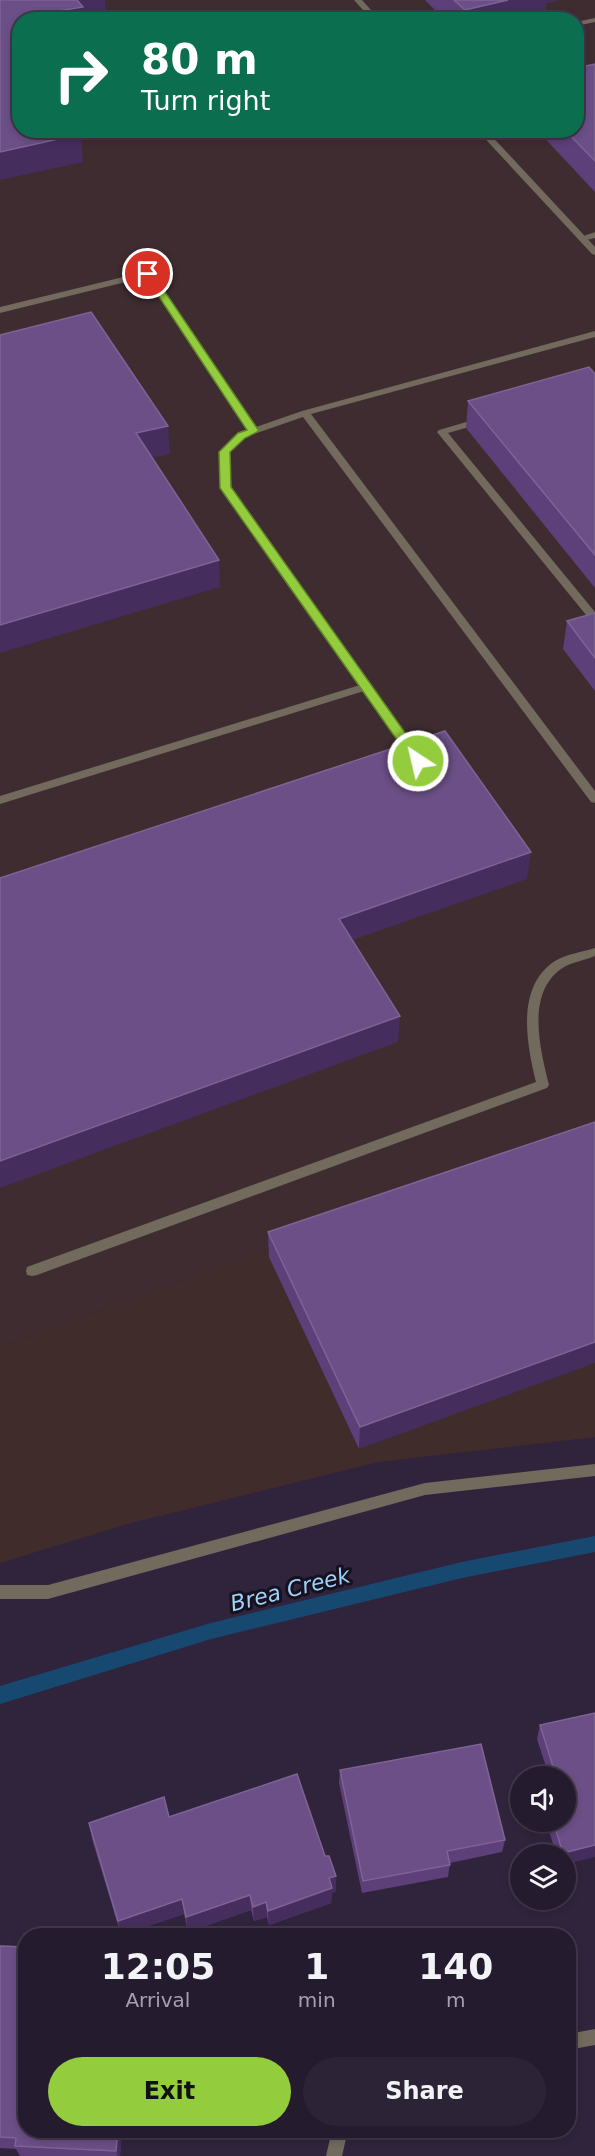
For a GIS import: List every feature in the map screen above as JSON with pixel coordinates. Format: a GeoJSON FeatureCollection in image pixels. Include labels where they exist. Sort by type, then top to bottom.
{"type":"FeatureCollection","features":[{"type":"Feature","properties":{"kind":"street"},"geometry":{"type":"LineString","coordinates":[[358,0],[369,12]]}},
{"type":"Feature","properties":{"kind":"street"},"geometry":{"type":"LineString","coordinates":[[488,138],[595,252]]}},
{"type":"Feature","properties":{"kind":"street"},"geometry":{"type":"LineString","coordinates":[[582,238],[595,235]]}},
{"type":"Feature","properties":{"kind":"street"},"geometry":{"type":"LineString","coordinates":[[0,310],[148,274],[254,431]]}},
{"type":"Feature","properties":{"kind":"street"},"geometry":{"type":"LineString","coordinates":[[418,761],[226,488],[225,452],[242,435],[304,413],[595,334]]}},
{"type":"Feature","properties":{"kind":"street"},"geometry":{"type":"LineString","coordinates":[[304,413],[595,799]]}},
{"type":"Feature","properties":{"kind":"street"},"geometry":{"type":"LineString","coordinates":[[486,419],[442,432],[595,619]]}},
{"type":"Feature","properties":{"kind":"street"},"geometry":{"type":"LineString","coordinates":[[0,800],[366,687]]}},
{"type":"Feature","properties":{"kind":"street"},"geometry":{"type":"LineString","coordinates":[[32,1271],[543,1085],[533,1042],[535,1005],[544,981],[557,966],[595,952]]}},
{"type":"Feature","properties":{"kind":"street"},"geometry":{"type":"LineString","coordinates":[[0,1592],[48,1592],[424,1489],[595,1470]]}},
{"type":"Feature","properties":{"kind":"street"},"geometry":{"type":"LineString","coordinates":[[576,2041],[595,2037]]}},
{"type":"Feature","properties":{"kind":"street"},"geometry":{"type":"LineString","coordinates":[[334,2156],[338,2138]]}},
{"type":"Feature","properties":{"kind":"shaded area"},"geometry":{"type":"Polygon","coordinates":[[[0,0],[595,0],[595,1131],[0,1347],[0,0]]]}},
{"type":"Feature","properties":{"kind":"shaded area"},"geometry":{"type":"Polygon","coordinates":[[[595,1131],[595,1437],[378,1462],[127,1524],[0,1563],[0,1347],[595,1131]]]}},
{"type":"Feature","properties":{"kind":"building"},"geometry":{"type":"Polygon","coordinates":[[[0,0],[77,0],[83,7],[51,12],[12,12],[12,138],[63,138],[0,152],[0,0]]]}},
{"type":"Feature","properties":{"kind":"building"},"geometry":{"type":"Polygon","coordinates":[[[454,0],[508,0],[465,10],[454,0]]]}},
{"type":"Feature","properties":{"kind":"building"},"geometry":{"type":"Polygon","coordinates":[[[595,64],[595,161],[573,138],[584,138],[584,66],[595,64]]]}},
{"type":"Feature","properties":{"kind":"building"},"geometry":{"type":"Polygon","coordinates":[[[91,312],[168,426],[136,433],[219,560],[0,625],[0,335],[91,312]]]}},
{"type":"Feature","properties":{"kind":"building"},"geometry":{"type":"Polygon","coordinates":[[[589,367],[595,374],[595,555],[468,401],[589,367]]]}},
{"type":"Feature","properties":{"kind":"building"},"geometry":{"type":"Polygon","coordinates":[[[595,613],[595,658],[567,621],[595,613]]]}},
{"type":"Feature","properties":{"kind":"building"},"geometry":{"type":"Polygon","coordinates":[[[445,731],[531,852],[339,919],[400,1016],[0,1161],[0,878],[445,731]]]}},
{"type":"Feature","properties":{"kind":"building"},"geometry":{"type":"Polygon","coordinates":[[[595,1122],[595,1342],[360,1427],[268,1232],[595,1122]]]}},
{"type":"Feature","properties":{"kind":"building"},"geometry":{"type":"Polygon","coordinates":[[[595,1713],[595,1845],[576,1850],[576,1844],[560,1844],[556,1832],[576,1832],[576,1766],[553,1766],[540,1725],[595,1713]]]}},
{"type":"Feature","properties":{"kind":"building"},"geometry":{"type":"Polygon","coordinates":[[[481,1744],[505,1840],[447,1851],[450,1865],[363,1881],[340,1770],[481,1744]]]}},
{"type":"Feature","properties":{"kind":"building"},"geometry":{"type":"Polygon","coordinates":[[[297,1774],[325,1856],[329,1856],[336,1876],[329,1878],[332,1888],[268,1911],[266,1902],[253,1907],[250,1895],[186,1917],[182,1899],[118,1921],[89,1823],[164,1797],[169,1817],[297,1774]]]}},
{"type":"Feature","properties":{"kind":"building"},"geometry":{"type":"Polygon","coordinates":[[[0,1946],[18,1947],[18,2138],[117,2138],[116,2151],[15,2146],[16,2138],[0,2137],[0,1946]]]}},
{"type":"Feature","properties":{"kind":"waterway","name":"Brea Creek"},"geometry":{"type":"LineString","coordinates":[[0,1695],[211,1631],[462,1570],[595,1544]]}},
{"type":"Feature","properties":{"kind":"route"},"geometry":{"type":"LineString","coordinates":[[148,274],[254,431],[242,435],[225,452],[226,488],[418,761]]}}]}
